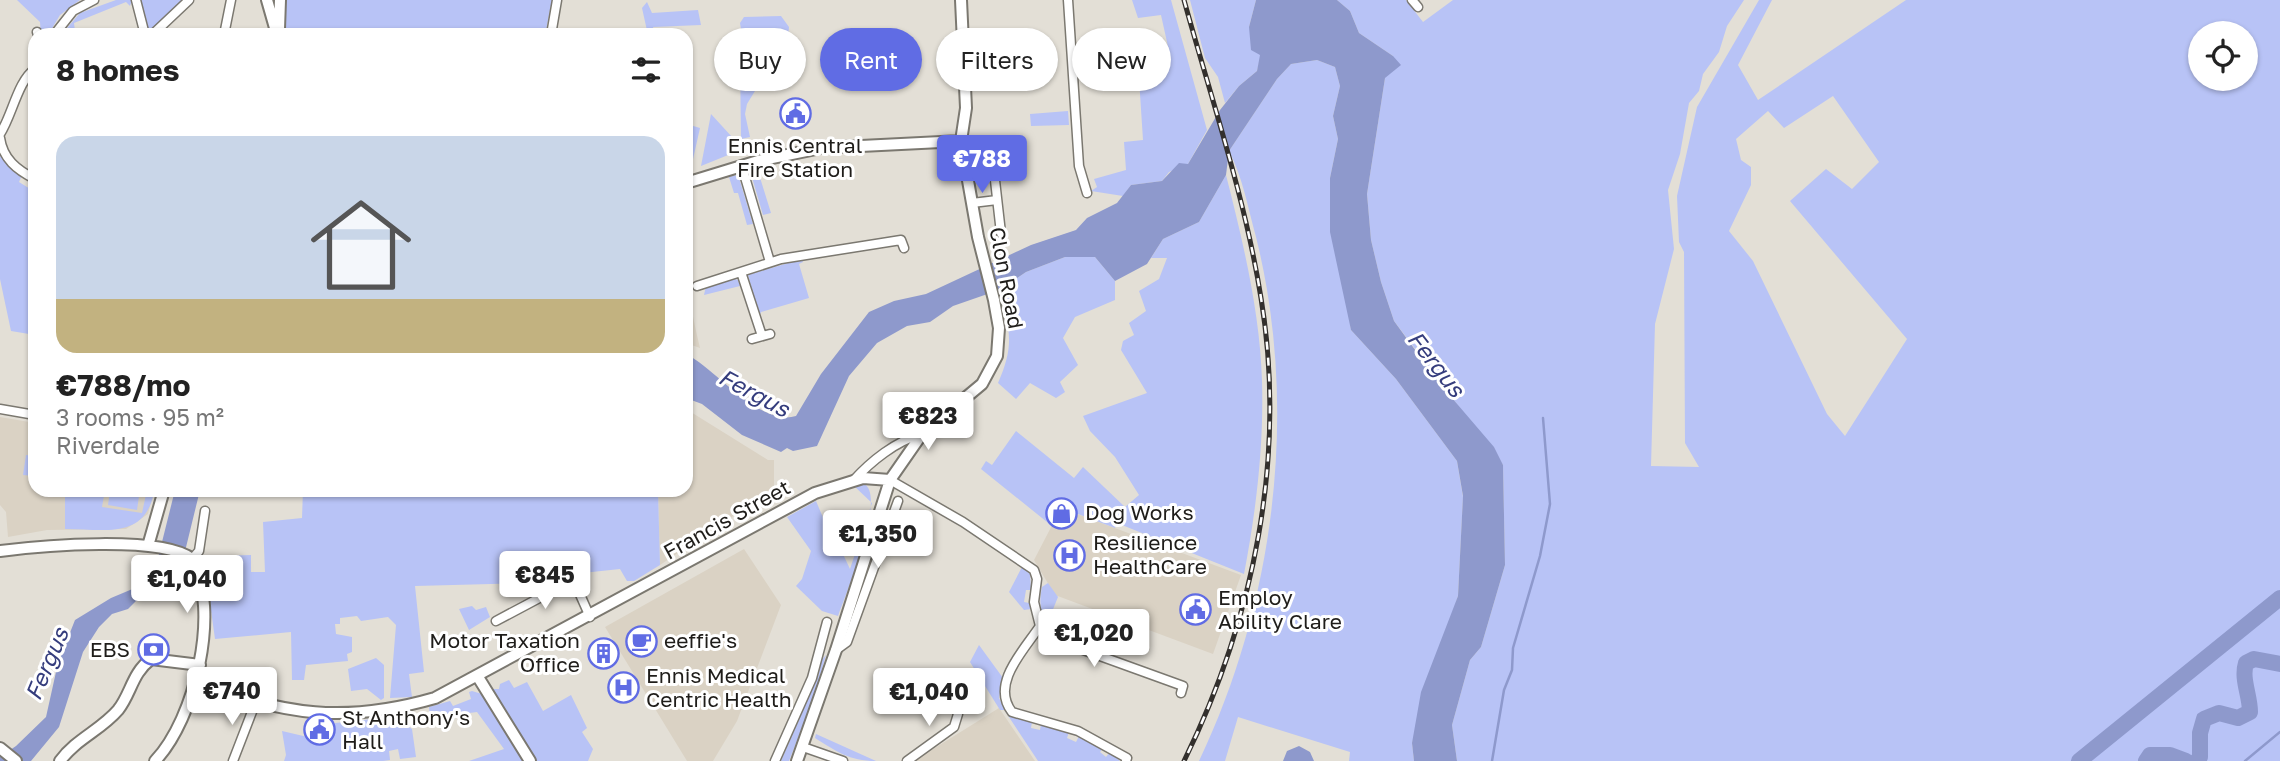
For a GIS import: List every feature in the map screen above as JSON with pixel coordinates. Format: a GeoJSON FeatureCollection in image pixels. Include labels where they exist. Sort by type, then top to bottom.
{"type":"FeatureCollection","features":[{"type":"Feature","properties":{"kind":"main road"},"geometry":{"type":"LineString","coordinates":[[267,0],[276,28]]}},
{"type":"Feature","properties":{"kind":"main road"},"geometry":{"type":"LineString","coordinates":[[278,28],[280,0]]}},
{"type":"Feature","properties":{"kind":"main road","name":"Clon Road"},"geometry":{"type":"LineString","coordinates":[[797,761],[880,531],[890,480],[922,434],[989,375],[999,338],[994,300],[961,141],[966,108],[961,0]]}},
{"type":"Feature","properties":{"kind":"main road"},"geometry":{"type":"LineString","coordinates":[[693,181],[742,167],[847,145],[961,141]]}},
{"type":"Feature","properties":{"kind":"main road","name":"Francis Street"},"geometry":{"type":"LineString","coordinates":[[198,683],[255,704],[312,713],[386,709],[435,698],[590,617],[815,493],[869,478],[890,480]]}},
{"type":"Feature","properties":{"kind":"main road"},"geometry":{"type":"LineString","coordinates":[[148,546],[161,497]]}},
{"type":"Feature","properties":{"kind":"main road"},"geometry":{"type":"LineString","coordinates":[[0,551],[41,546],[148,546],[189,557],[200,581],[202,601],[198,683],[172,739],[155,761]]}},
{"type":"Feature","properties":{"kind":"main road"},"geometry":{"type":"LineString","coordinates":[[60,761],[71,745],[118,709],[137,672],[150,659],[200,666]]}},
{"type":"Feature","properties":{"kind":"main road"},"geometry":{"type":"LineString","coordinates":[[478,677],[530,761]]}},
{"type":"Feature","properties":{"kind":"main road"},"geometry":{"type":"LineString","coordinates":[[0,748],[16,761]]}},
{"type":"Feature","properties":{"kind":"street"},"geometry":{"type":"LineString","coordinates":[[59,28],[72,11],[93,0]]}},
{"type":"Feature","properties":{"kind":"street"},"geometry":{"type":"LineString","coordinates":[[136,0],[143,28]]}},
{"type":"Feature","properties":{"kind":"street"},"geometry":{"type":"LineString","coordinates":[[159,28],[189,0]]}},
{"type":"Feature","properties":{"kind":"street"},"geometry":{"type":"LineString","coordinates":[[225,28],[231,0]]}},
{"type":"Feature","properties":{"kind":"street"},"geometry":{"type":"LineString","coordinates":[[552,28],[557,0]]}},
{"type":"Feature","properties":{"kind":"street"},"geometry":{"type":"LineString","coordinates":[[1068,0],[1079,166],[1087,192]]}},
{"type":"Feature","properties":{"kind":"street"},"geometry":{"type":"LineString","coordinates":[[28,80],[0,136],[2,151],[10,162],[28,174]]}},
{"type":"Feature","properties":{"kind":"street"},"geometry":{"type":"LineString","coordinates":[[992,154],[1001,233]]}},
{"type":"Feature","properties":{"kind":"street"},"geometry":{"type":"LineString","coordinates":[[742,167],[770,262]]}},
{"type":"Feature","properties":{"kind":"street"},"geometry":{"type":"LineString","coordinates":[[972,203],[997,200]]}},
{"type":"Feature","properties":{"kind":"street"},"geometry":{"type":"LineString","coordinates":[[696,286],[770,262],[901,240],[904,248]]}},
{"type":"Feature","properties":{"kind":"street"},"geometry":{"type":"LineString","coordinates":[[741,272],[766,335],[752,339]]}},
{"type":"Feature","properties":{"kind":"street"},"geometry":{"type":"LineString","coordinates":[[0,408],[28,414]]}},
{"type":"Feature","properties":{"kind":"street"},"geometry":{"type":"LineString","coordinates":[[853,481],[867,465],[908,438],[922,434]]}},
{"type":"Feature","properties":{"kind":"street"},"geometry":{"type":"LineString","coordinates":[[890,480],[1026,563],[1037,579],[1034,602],[1040,626],[1053,639],[1183,686],[1181,693]]}},
{"type":"Feature","properties":{"kind":"street"},"geometry":{"type":"LineString","coordinates":[[880,531],[898,501]]}},
{"type":"Feature","properties":{"kind":"street"},"geometry":{"type":"LineString","coordinates":[[189,557],[199,551],[205,511]]}},
{"type":"Feature","properties":{"kind":"street"},"geometry":{"type":"LineString","coordinates":[[496,621],[560,587],[569,586],[578,590],[590,617]]}},
{"type":"Feature","properties":{"kind":"street"},"geometry":{"type":"LineString","coordinates":[[775,761],[812,678],[827,622]]}},
{"type":"Feature","properties":{"kind":"street"},"geometry":{"type":"LineString","coordinates":[[1040,626],[1007,678],[1003,695],[1006,704],[1021,716],[1064,726],[1129,760]]}},
{"type":"Feature","properties":{"kind":"street"},"geometry":{"type":"LineString","coordinates":[[907,761],[954,727],[958,714],[949,694]]}},
{"type":"Feature","properties":{"kind":"street"},"geometry":{"type":"LineString","coordinates":[[233,761],[255,704]]}},
{"type":"Feature","properties":{"kind":"street"},"geometry":{"type":"LineString","coordinates":[[803,747],[843,761]]}},
{"type":"Feature","properties":{"kind":"shaded area"},"geometry":{"type":"Polygon","coordinates":[[[17,0],[80,0],[60,15],[52,28],[40,28],[40,22],[17,0]]]}},
{"type":"Feature","properties":{"kind":"shaded area"},"geometry":{"type":"Polygon","coordinates":[[[116,0],[132,0],[130,6],[126,2],[74,23],[75,28],[67,28],[80,13],[116,0]]]}},
{"type":"Feature","properties":{"kind":"shaded area"},"geometry":{"type":"Polygon","coordinates":[[[141,0],[183,0],[152,28],[148,28],[141,0]]]}},
{"type":"Feature","properties":{"kind":"shaded area"},"geometry":{"type":"Polygon","coordinates":[[[285,0],[552,0],[546,28],[283,28],[285,0]]]}},
{"type":"Feature","properties":{"kind":"shaded area"},"geometry":{"type":"Polygon","coordinates":[[[1132,0],[1171,0],[1207,130],[1188,164],[1169,172],[1162,181],[1131,185],[1123,196],[1091,191],[1097,187],[1094,179],[1126,170],[1124,142],[1143,140],[1140,91],[1171,91],[1171,28],[1164,28],[1161,15],[1138,18],[1132,0]]]}},
{"type":"Feature","properties":{"kind":"shaded area"},"geometry":{"type":"Polygon","coordinates":[[[1190,0],[1256,0],[1249,27],[1261,55],[1257,71],[1239,86],[1225,103],[1218,77],[1205,58],[1190,0]]]}},
{"type":"Feature","properties":{"kind":"shaded area"},"geometry":{"type":"Polygon","coordinates":[[[1256,0],[1337,0],[1350,11],[1359,33],[1393,56],[1401,65],[1385,78],[1367,194],[1371,240],[1381,282],[1394,321],[1440,384],[1494,447],[1503,465],[1505,565],[1481,647],[1470,660],[1452,725],[1457,761],[1414,761],[1412,743],[1421,692],[1458,596],[1463,496],[1457,461],[1396,379],[1351,330],[1330,232],[1330,178],[1338,139],[1333,116],[1340,86],[1335,67],[1317,60],[1291,64],[1277,79],[1229,151],[1226,175],[1199,222],[1163,239],[1147,264],[1115,281],[1095,257],[1065,257],[1026,272],[999,290],[953,306],[930,322],[907,326],[877,343],[849,376],[817,446],[793,451],[787,448],[781,452],[742,435],[702,404],[693,401],[693,358],[753,405],[782,417],[796,416],[821,374],[869,312],[894,301],[926,294],[1031,245],[1076,230],[1087,218],[1117,203],[1131,185],[1162,181],[1179,163],[1188,164],[1220,110],[1239,86],[1257,71],[1260,55],[1251,50],[1249,27],[1256,0]]]}},
{"type":"Feature","properties":{"kind":"shaded area"},"geometry":{"type":"Polygon","coordinates":[[[1337,0],[1406,0],[1423,22],[1453,0],[1744,0],[1727,26],[1719,52],[1703,74],[1699,91],[1689,103],[1680,154],[1668,190],[1674,249],[1655,324],[1651,466],[1699,467],[1685,443],[1684,252],[1679,242],[1677,196],[1697,107],[1759,0],[1772,0],[1738,65],[1758,100],[1906,0],[2280,0],[2280,761],[1457,761],[1452,725],[1470,660],[1481,647],[1505,565],[1503,465],[1394,321],[1381,282],[1371,240],[1367,194],[1385,78],[1393,56],[1359,33],[1350,11],[1337,0]],[[1833,96],[1784,128],[1768,111],[1736,139],[1741,160],[1751,167],[1751,185],[1729,231],[1753,261],[1827,414],[1845,436],[1907,339],[1790,201],[1826,169],[1852,189],[1879,162],[1833,96]]]}},
{"type":"Feature","properties":{"kind":"shaded area"},"geometry":{"type":"Polygon","coordinates":[[[647,2],[652,13],[698,10],[701,25],[646,28],[642,8],[647,2]]]}},
{"type":"Feature","properties":{"kind":"shaded area"},"geometry":{"type":"Polygon","coordinates":[[[781,16],[789,28],[741,28],[740,23],[744,17],[781,16]]]}},
{"type":"Feature","properties":{"kind":"shaded area"},"geometry":{"type":"Polygon","coordinates":[[[1317,60],[1335,67],[1340,86],[1333,116],[1338,139],[1330,178],[1351,330],[1396,379],[1457,461],[1463,497],[1458,596],[1412,743],[1414,761],[1349,761],[1350,752],[1238,717],[1225,761],[1199,761],[1225,700],[1246,636],[1262,571],[1272,504],[1277,436],[1276,369],[1269,302],[1245,193],[1229,151],[1277,79],[1291,64],[1317,60]]]}},
{"type":"Feature","properties":{"kind":"shaded area"},"geometry":{"type":"Polygon","coordinates":[[[740,91],[755,91],[747,104],[745,114],[750,137],[741,139],[740,91]]]}},
{"type":"Feature","properties":{"kind":"shaded area"},"geometry":{"type":"Polygon","coordinates":[[[1068,111],[1069,125],[1031,126],[1030,114],[1068,111]]]}},
{"type":"Feature","properties":{"kind":"shaded area"},"geometry":{"type":"Polygon","coordinates":[[[711,114],[743,149],[701,166],[711,114]]]}},
{"type":"Feature","properties":{"kind":"shaded area"},"geometry":{"type":"Polygon","coordinates":[[[693,126],[700,128],[693,159],[693,126]]]}},
{"type":"Feature","properties":{"kind":"shaded area"},"geometry":{"type":"Polygon","coordinates":[[[0,156],[22,175],[19,182],[28,188],[28,334],[11,331],[0,279],[0,156]]]}},
{"type":"Feature","properties":{"kind":"shaded area"},"geometry":{"type":"Polygon","coordinates":[[[757,168],[771,213],[763,215],[751,174],[757,168]]]}},
{"type":"Feature","properties":{"kind":"shaded area"},"geometry":{"type":"Polygon","coordinates":[[[737,175],[753,224],[747,225],[738,193],[734,193],[729,177],[737,175]]]}},
{"type":"Feature","properties":{"kind":"shaded area"},"geometry":{"type":"Polygon","coordinates":[[[1226,175],[1244,251],[1261,355],[1262,429],[1252,527],[1244,574],[1117,523],[1115,528],[1062,508],[1052,526],[981,469],[986,461],[992,465],[1016,431],[1074,478],[1083,467],[1125,507],[1139,495],[1115,457],[1090,431],[1083,416],[1147,393],[1121,350],[1123,341],[1134,335],[1129,323],[1146,311],[1139,291],[1159,279],[1167,258],[1151,258],[1163,239],[1199,222],[1226,175]]]}},
{"type":"Feature","properties":{"kind":"shaded area"},"geometry":{"type":"Polygon","coordinates":[[[1065,257],[1095,257],[1115,281],[1115,300],[1075,317],[1063,338],[1078,365],[1060,382],[1065,392],[1056,398],[1030,383],[1016,399],[998,383],[1009,347],[1006,316],[999,290],[1026,272],[1065,257]]]}},
{"type":"Feature","properties":{"kind":"shaded area"},"geometry":{"type":"Polygon","coordinates":[[[802,259],[803,262],[799,264],[809,298],[761,312],[759,317],[748,275],[802,259]]]}},
{"type":"Feature","properties":{"kind":"shaded area"},"geometry":{"type":"Polygon","coordinates":[[[732,278],[738,280],[740,286],[704,295],[706,286],[732,278]]]}},
{"type":"Feature","properties":{"kind":"shaded area"},"geometry":{"type":"Polygon","coordinates":[[[693,317],[696,331],[700,348],[693,346],[693,317]]]}},
{"type":"Feature","properties":{"kind":"shaded area"},"geometry":{"type":"Polygon","coordinates":[[[693,413],[768,460],[774,460],[774,500],[736,514],[660,565],[658,497],[693,497],[693,413]]]}},
{"type":"Feature","properties":{"kind":"shaded area"},"geometry":{"type":"Polygon","coordinates":[[[0,417],[28,422],[28,497],[152,497],[148,514],[126,529],[47,530],[8,537],[6,512],[0,505],[0,417]]]}},
{"type":"Feature","properties":{"kind":"shaded area"},"geometry":{"type":"Polygon","coordinates":[[[26,455],[28,455],[28,475],[23,475],[26,455]]]}},
{"type":"Feature","properties":{"kind":"shaded area"},"geometry":{"type":"Polygon","coordinates":[[[864,484],[870,492],[870,502],[853,485],[864,484]]]}},
{"type":"Feature","properties":{"kind":"shaded area"},"geometry":{"type":"Polygon","coordinates":[[[65,497],[104,497],[102,507],[142,513],[145,497],[152,497],[142,518],[132,525],[108,530],[65,529],[65,497]]]}},
{"type":"Feature","properties":{"kind":"shaded area"},"geometry":{"type":"Polygon","coordinates":[[[109,497],[139,497],[137,510],[108,505],[109,497]]]}},
{"type":"Feature","properties":{"kind":"shaded area"},"geometry":{"type":"Polygon","coordinates":[[[173,497],[198,497],[178,580],[172,578],[163,594],[136,601],[128,609],[112,614],[99,627],[83,652],[59,727],[31,761],[0,761],[0,757],[16,746],[46,717],[58,663],[75,620],[111,598],[142,585],[154,574],[173,497]]]}},
{"type":"Feature","properties":{"kind":"shaded area"},"geometry":{"type":"Polygon","coordinates":[[[303,497],[658,497],[660,565],[634,581],[627,581],[620,569],[573,574],[573,582],[415,586],[424,672],[409,674],[412,697],[390,698],[396,625],[388,617],[361,621],[357,616],[340,618],[340,624],[335,624],[336,634],[352,637],[352,652],[347,654],[348,661],[306,665],[304,680],[292,680],[291,632],[215,639],[207,582],[208,578],[218,577],[218,556],[251,555],[251,572],[265,572],[263,522],[302,518],[303,497]]]}},
{"type":"Feature","properties":{"kind":"shaded area"},"geometry":{"type":"Polygon","coordinates":[[[816,501],[838,553],[842,552],[850,569],[871,507],[863,546],[838,616],[822,611],[796,586],[802,579],[811,551],[787,517],[816,501]]]}},
{"type":"Feature","properties":{"kind":"shaded area"},"geometry":{"type":"Polygon","coordinates":[[[1061,508],[1241,575],[1213,654],[1055,595],[1034,560],[1061,508]]]}},
{"type":"Feature","properties":{"kind":"shaded area"},"geometry":{"type":"Polygon","coordinates":[[[744,549],[781,605],[737,721],[713,761],[687,761],[605,627],[744,549]]]}},
{"type":"Feature","properties":{"kind":"shaded area"},"geometry":{"type":"Polygon","coordinates":[[[1023,565],[1030,574],[1031,590],[1026,590],[1024,602],[1029,603],[1031,609],[1024,610],[1009,592],[1023,565]]]}},
{"type":"Feature","properties":{"kind":"shaded area"},"geometry":{"type":"Polygon","coordinates":[[[1048,583],[1058,597],[1047,624],[1040,602],[1042,587],[1048,583]]]}},
{"type":"Feature","properties":{"kind":"shaded area"},"geometry":{"type":"Polygon","coordinates":[[[472,606],[476,610],[486,607],[490,617],[469,630],[459,609],[472,606]]]}},
{"type":"Feature","properties":{"kind":"shaded area"},"geometry":{"type":"Polygon","coordinates":[[[979,645],[1003,678],[999,698],[1005,710],[1000,710],[970,662],[979,645]]]}},
{"type":"Feature","properties":{"kind":"shaded area"},"geometry":{"type":"Polygon","coordinates":[[[826,655],[814,697],[789,761],[781,761],[819,674],[820,662],[826,655]]]}},
{"type":"Feature","properties":{"kind":"shaded area"},"geometry":{"type":"Polygon","coordinates":[[[376,658],[384,665],[384,698],[381,700],[367,689],[351,691],[348,669],[376,658]]]}},
{"type":"Feature","properties":{"kind":"shaded area"},"geometry":{"type":"Polygon","coordinates":[[[509,680],[514,688],[527,682],[543,711],[571,695],[587,728],[582,732],[593,749],[588,761],[536,761],[491,689],[499,689],[500,684],[509,680]]]}},
{"type":"Feature","properties":{"kind":"shaded area"},"geometry":{"type":"Polygon","coordinates":[[[469,692],[482,694],[524,761],[469,761],[504,749],[477,712],[430,718],[429,707],[450,701],[453,706],[471,699],[469,692]]]}},
{"type":"Feature","properties":{"kind":"shaded area"},"geometry":{"type":"Polygon","coordinates":[[[999,708],[1035,761],[914,761],[999,708]]]}},
{"type":"Feature","properties":{"kind":"shaded area"},"geometry":{"type":"Polygon","coordinates":[[[1005,711],[1032,722],[1031,728],[1040,730],[1041,724],[1069,732],[1067,738],[1076,742],[1079,736],[1103,748],[1100,752],[1106,757],[1110,752],[1120,761],[1038,761],[1005,711]]]}},
{"type":"Feature","properties":{"kind":"shaded area"},"geometry":{"type":"Polygon","coordinates":[[[401,716],[402,722],[412,729],[416,757],[400,759],[398,749],[389,751],[390,760],[383,761],[284,761],[286,755],[282,731],[329,742],[335,723],[401,716]]]}},
{"type":"Feature","properties":{"kind":"shaded area"},"geometry":{"type":"Polygon","coordinates":[[[816,734],[876,761],[843,754],[815,738],[816,734]]]}},
{"type":"Feature","properties":{"kind":"shaded area"},"geometry":{"type":"Polygon","coordinates":[[[1299,746],[1310,752],[1314,761],[1283,761],[1287,751],[1299,746]]]}},
{"type":"Feature","properties":{"kind":"waterway"},"geometry":{"type":"LineString","coordinates":[[1492,761],[1504,690],[1512,670],[1513,648],[1540,556],[1550,504],[1543,418]]}},
{"type":"Feature","properties":{"kind":"waterway"},"geometry":{"type":"LineString","coordinates":[[2079,761],[2280,598]]}},
{"type":"Feature","properties":{"kind":"waterway"},"geometry":{"type":"LineString","coordinates":[[2197,761],[2200,757],[2200,733],[2204,719],[2219,713],[2238,718],[2250,712],[2246,663],[2254,659],[2280,664]]}},
{"type":"Feature","properties":{"kind":"waterway"},"geometry":{"type":"LineString","coordinates":[[2245,761],[2280,732]]}},
{"type":"Feature","properties":{"kind":"waterway"},"geometry":{"type":"LineString","coordinates":[[2146,761],[2150,755],[2170,755],[2186,761]]}},
{"type":"Feature","properties":{"kind":"railway"},"geometry":{"type":"LineString","coordinates":[[1184,0],[1237,185],[1254,260],[1268,357],[1270,417],[1267,476],[1246,594],[1229,651],[1184,761]]}},
{"type":"Feature","properties":{"kind":"place","name":"Ennis Central Fire Station"},"geometry":{"type":"Point","coordinates":[795,114]}},
{"type":"Feature","properties":{"kind":"place","name":"Dog Works"},"geometry":{"type":"Point","coordinates":[1062,513]}},
{"type":"Feature","properties":{"kind":"place","name":"Resilience HealthCare"},"geometry":{"type":"Point","coordinates":[1070,555]}},
{"type":"Feature","properties":{"kind":"place","name":"Employ Ability Clare"},"geometry":{"type":"Point","coordinates":[1195,610]}},
{"type":"Feature","properties":{"kind":"place","name":"eeffie's"},"geometry":{"type":"Point","coordinates":[641,641]}},
{"type":"Feature","properties":{"kind":"place","name":"EBS"},"geometry":{"type":"Point","coordinates":[153,650]}},
{"type":"Feature","properties":{"kind":"place","name":"Motor Taxation Office"},"geometry":{"type":"Point","coordinates":[603,653]}},
{"type":"Feature","properties":{"kind":"place","name":"Ennis Medical Centric Health"},"geometry":{"type":"Point","coordinates":[623,688]}},
{"type":"Feature","properties":{"kind":"place","name":"St Anthony's Hall"},"geometry":{"type":"Point","coordinates":[319,730]}},
{"type":"Feature","properties":{"kind":"water label","name":"Fergus"},"geometry":{"type":"Point","coordinates":[1436,364]}},
{"type":"Feature","properties":{"kind":"water label","name":"Fergus"},"geometry":{"type":"Point","coordinates":[754,393]}},
{"type":"Feature","properties":{"kind":"water label","name":"Fergus"},"geometry":{"type":"Point","coordinates":[47,664]}}]}
